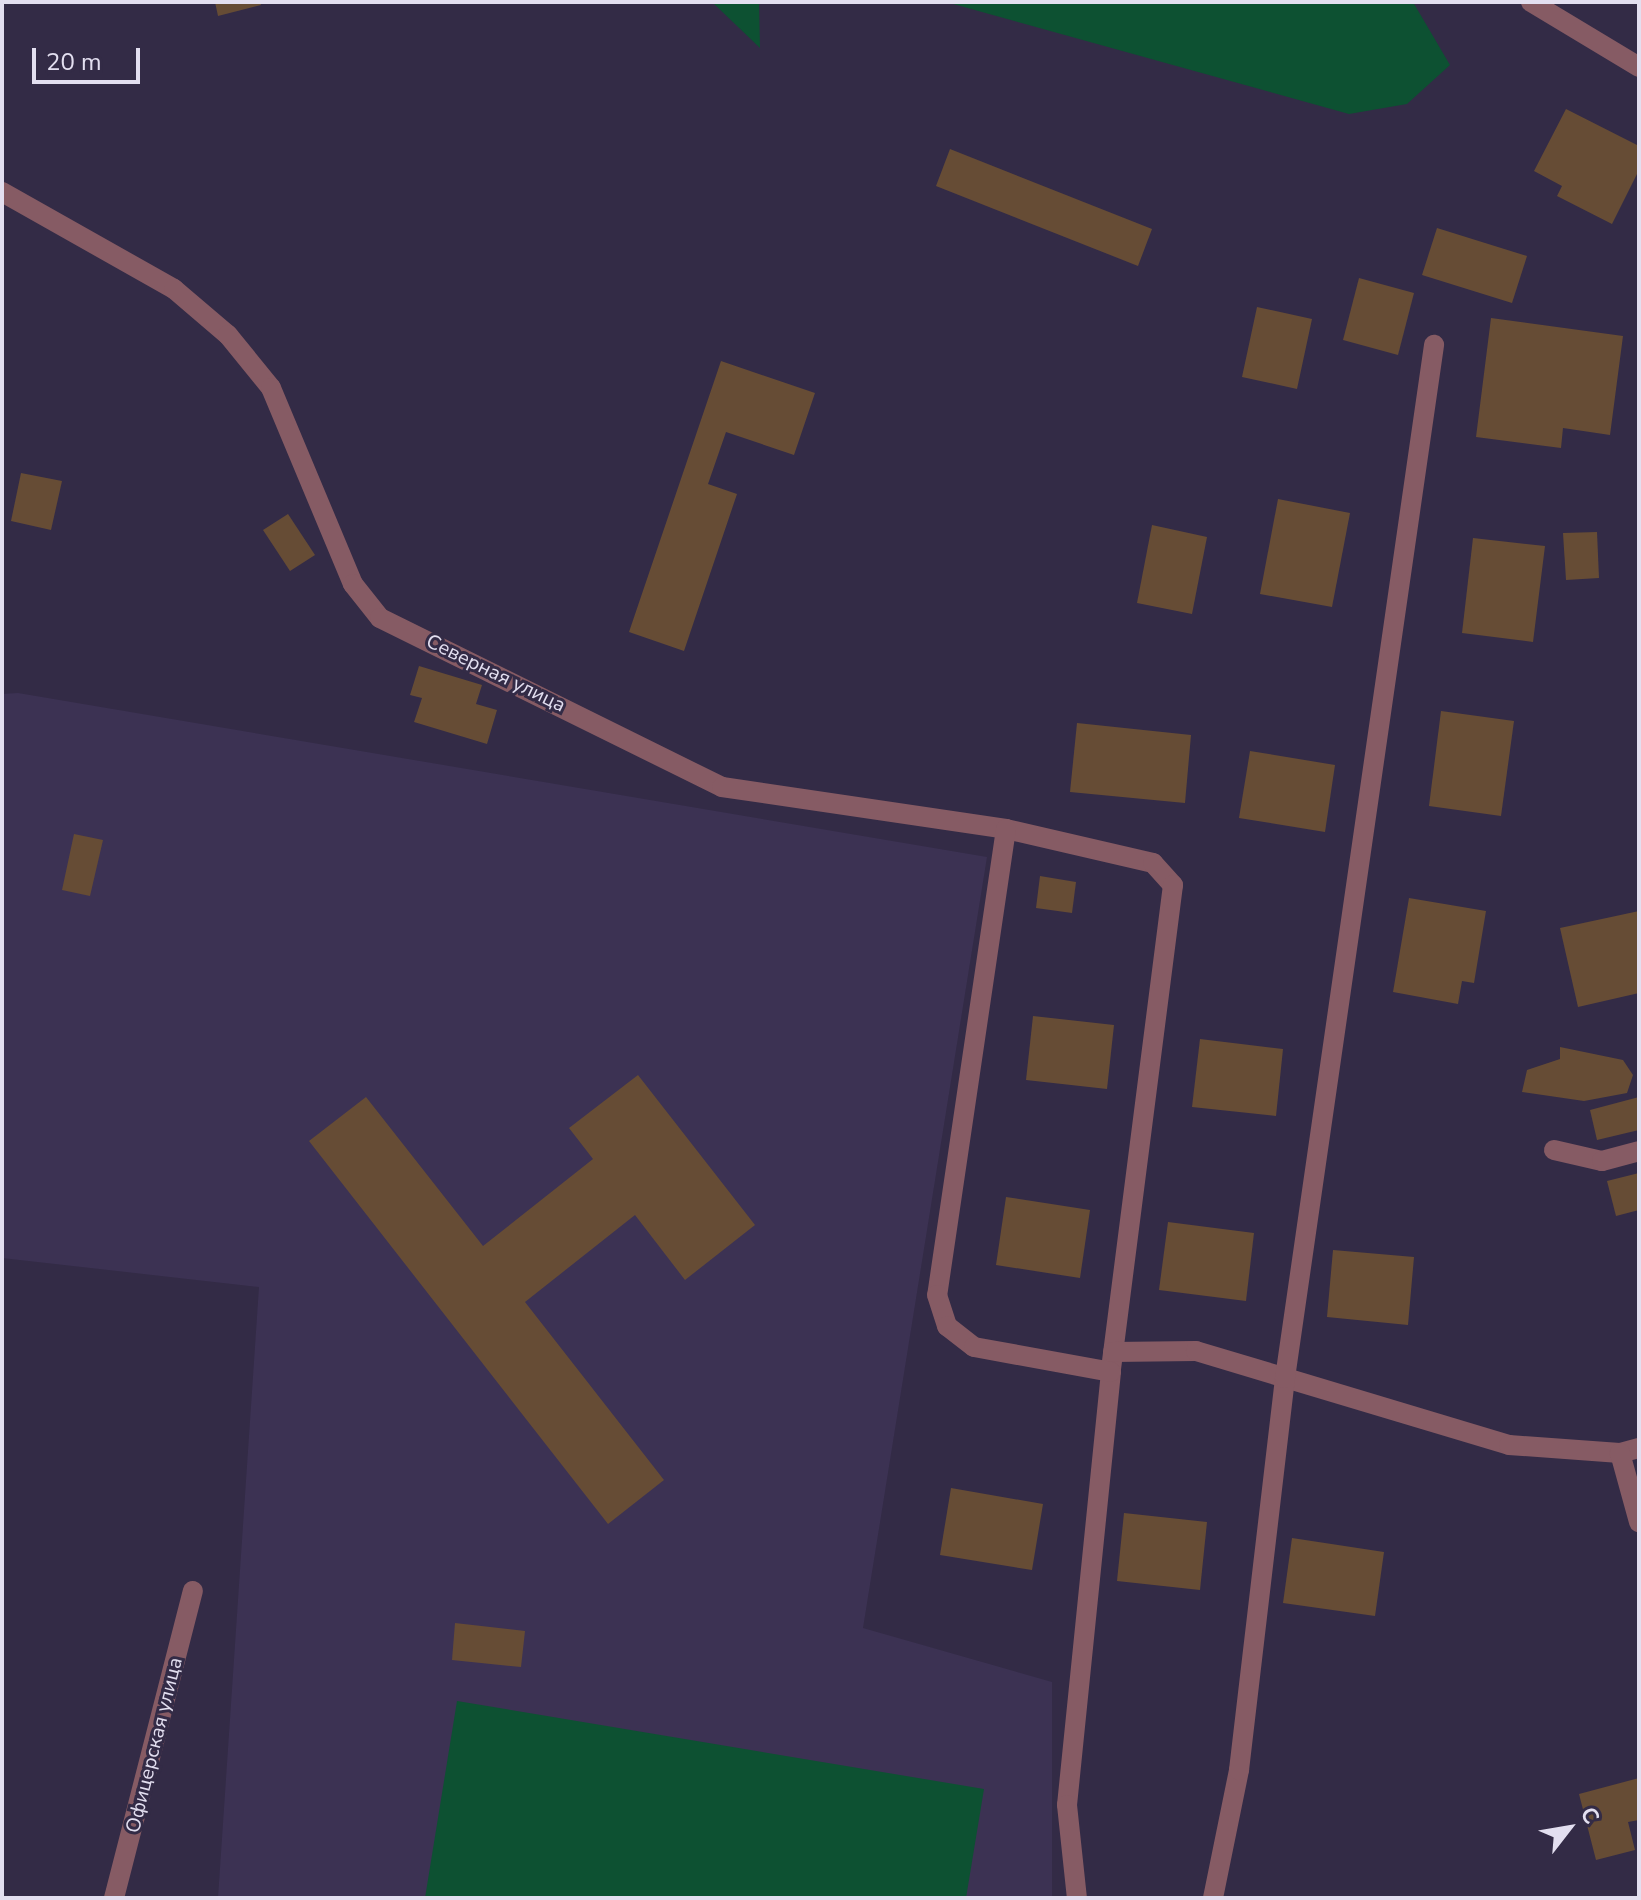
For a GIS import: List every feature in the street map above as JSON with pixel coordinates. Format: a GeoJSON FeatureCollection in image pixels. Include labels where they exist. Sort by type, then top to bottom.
{"type":"FeatureCollection","features":[{"type":"Feature","properties":{"kind":"street"},"geometry":{"type":"LineString","coordinates":[[1531,2],[1639,67]]}},
{"type":"Feature","properties":{"kind":"street","name":"Северная улица"},"geometry":{"type":"LineString","coordinates":[[2,192],[174,289],[228,335],[271,388],[353,584],[380,618],[722,787],[1006,829],[1153,863],[1173,885],[1112,1362]]}},
{"type":"Feature","properties":{"kind":"street"},"geometry":{"type":"LineString","coordinates":[[1213,1898],[1239,1770],[1285,1378],[1434,345]]}},
{"type":"Feature","properties":{"kind":"street"},"geometry":{"type":"LineString","coordinates":[[1006,829],[937,1295],[947,1326],[974,1347],[1112,1362],[1196,1351],[1509,1445],[1629,1450],[1639,1522]]}},
{"type":"Feature","properties":{"kind":"street"},"geometry":{"type":"LineString","coordinates":[[1554,1150],[1602,1161],[1639,1151]]}},
{"type":"Feature","properties":{"kind":"street"},"geometry":{"type":"LineString","coordinates":[[1077,1898],[1067,1805],[1112,1362]]}},
{"type":"Feature","properties":{"kind":"street","name":"Офицерская улица"},"geometry":{"type":"LineString","coordinates":[[114,1898],[193,1591]]}},
{"type":"Feature","properties":{"kind":"shaded area"},"geometry":{"type":"Polygon","coordinates":[[[18,693],[987,857],[863,1628],[1052,1682],[1052,1898],[218,1898],[259,1287],[2,1258],[2,694],[18,693]]]}},
{"type":"Feature","properties":{"kind":"green space"},"geometry":{"type":"Polygon","coordinates":[[[712,2],[759,2],[760,48],[712,2]]]}},
{"type":"Feature","properties":{"kind":"green space"},"geometry":{"type":"Polygon","coordinates":[[[946,2],[1413,2],[1450,65],[1407,104],[1349,114],[946,2]]]}},
{"type":"Feature","properties":{"kind":"green space"},"geometry":{"type":"Polygon","coordinates":[[[457,1701],[984,1789],[966,1898],[425,1898],[457,1701]]]}},
{"type":"Feature","properties":{"kind":"building"},"geometry":{"type":"Polygon","coordinates":[[[215,2],[260,2],[261,5],[218,16],[215,2]]]}},
{"type":"Feature","properties":{"kind":"building"},"geometry":{"type":"Polygon","coordinates":[[[1566,109],[1639,146],[1639,170],[1612,224],[1557,196],[1562,186],[1534,171],[1566,109]]]}},
{"type":"Feature","properties":{"kind":"building"},"geometry":{"type":"Polygon","coordinates":[[[950,149],[1152,229],[1138,266],[936,186],[950,149]]]}},
{"type":"Feature","properties":{"kind":"building"},"geometry":{"type":"Polygon","coordinates":[[[1437,228],[1527,256],[1512,303],[1422,275],[1437,228]]]}},
{"type":"Feature","properties":{"kind":"building"},"geometry":{"type":"Polygon","coordinates":[[[1359,278],[1414,293],[1398,355],[1343,340],[1359,278]]]}},
{"type":"Feature","properties":{"kind":"building"},"geometry":{"type":"Polygon","coordinates":[[[1257,307],[1312,319],[1297,389],[1242,377],[1257,307]]]}},
{"type":"Feature","properties":{"kind":"building"},"geometry":{"type":"Polygon","coordinates":[[[1491,318],[1623,336],[1610,435],[1563,428],[1561,448],[1476,437],[1491,318]]]}},
{"type":"Feature","properties":{"kind":"building"},"geometry":{"type":"Polygon","coordinates":[[[721,361],[815,393],[794,455],[726,432],[708,484],[737,494],[684,651],[629,632],[721,361]]]}},
{"type":"Feature","properties":{"kind":"building"},"geometry":{"type":"Polygon","coordinates":[[[21,473],[62,481],[51,530],[11,521],[21,473]]]}},
{"type":"Feature","properties":{"kind":"building"},"geometry":{"type":"Polygon","coordinates":[[[1278,499],[1350,513],[1332,607],[1260,594],[1278,499]]]}},
{"type":"Feature","properties":{"kind":"building"},"geometry":{"type":"Polygon","coordinates":[[[288,514],[315,555],[290,571],[263,530],[288,514]]]}},
{"type":"Feature","properties":{"kind":"building"},"geometry":{"type":"Polygon","coordinates":[[[1152,525],[1207,537],[1192,614],[1137,603],[1152,525]]]}},
{"type":"Feature","properties":{"kind":"building"},"geometry":{"type":"Polygon","coordinates":[[[1597,532],[1599,578],[1566,580],[1563,533],[1597,532]]]}},
{"type":"Feature","properties":{"kind":"building"},"geometry":{"type":"Polygon","coordinates":[[[1473,538],[1545,546],[1533,642],[1462,633],[1473,538]]]}},
{"type":"Feature","properties":{"kind":"building"},"geometry":{"type":"Polygon","coordinates":[[[419,666],[482,685],[476,704],[497,710],[487,744],[414,722],[422,698],[410,695],[419,666]]]}},
{"type":"Feature","properties":{"kind":"building"},"geometry":{"type":"Polygon","coordinates":[[[1441,711],[1514,721],[1501,816],[1429,806],[1441,711]]]}},
{"type":"Feature","properties":{"kind":"building"},"geometry":{"type":"Polygon","coordinates":[[[1077,723],[1191,735],[1185,803],[1070,792],[1077,723]]]}},
{"type":"Feature","properties":{"kind":"building"},"geometry":{"type":"Polygon","coordinates":[[[1250,751],[1335,765],[1325,832],[1239,818],[1250,751]]]}},
{"type":"Feature","properties":{"kind":"building"},"geometry":{"type":"Polygon","coordinates":[[[74,834],[103,840],[90,896],[62,890],[74,834]]]}},
{"type":"Feature","properties":{"kind":"building"},"geometry":{"type":"Polygon","coordinates":[[[1040,876],[1076,882],[1072,913],[1036,908],[1040,876]]]}},
{"type":"Feature","properties":{"kind":"building"},"geometry":{"type":"Polygon","coordinates":[[[1409,898],[1486,911],[1474,983],[1462,981],[1458,1004],[1393,992],[1409,898]]]}},
{"type":"Feature","properties":{"kind":"building"},"geometry":{"type":"Polygon","coordinates":[[[1639,911],[1639,993],[1578,1007],[1560,928],[1639,911]]]}},
{"type":"Feature","properties":{"kind":"building"},"geometry":{"type":"Polygon","coordinates":[[[1033,1016],[1114,1025],[1107,1089],[1026,1080],[1033,1016]]]}},
{"type":"Feature","properties":{"kind":"building"},"geometry":{"type":"Polygon","coordinates":[[[1200,1039],[1283,1049],[1276,1116],[1192,1107],[1200,1039]]]}},
{"type":"Feature","properties":{"kind":"building"},"geometry":{"type":"Polygon","coordinates":[[[1560,1047],[1623,1060],[1633,1075],[1627,1093],[1584,1101],[1522,1092],[1527,1070],[1560,1059],[1560,1047]]]}},
{"type":"Feature","properties":{"kind":"building"},"geometry":{"type":"Polygon","coordinates":[[[638,1075],[755,1225],[685,1280],[635,1215],[525,1302],[664,1480],[608,1524],[309,1141],[366,1097],[483,1246],[593,1159],[569,1128],[638,1075]]]}},
{"type":"Feature","properties":{"kind":"building"},"geometry":{"type":"Polygon","coordinates":[[[1639,1097],[1639,1130],[1597,1140],[1590,1110],[1639,1097]]]}},
{"type":"Feature","properties":{"kind":"building"},"geometry":{"type":"Polygon","coordinates":[[[1639,1173],[1639,1210],[1616,1216],[1607,1181],[1639,1173]]]}},
{"type":"Feature","properties":{"kind":"building"},"geometry":{"type":"Polygon","coordinates":[[[1006,1197],[1090,1210],[1080,1278],[996,1265],[1006,1197]]]}},
{"type":"Feature","properties":{"kind":"building"},"geometry":{"type":"Polygon","coordinates":[[[1168,1222],[1254,1233],[1246,1301],[1159,1290],[1168,1222]]]}},
{"type":"Feature","properties":{"kind":"building"},"geometry":{"type":"Polygon","coordinates":[[[1333,1250],[1414,1257],[1408,1325],[1327,1317],[1333,1250]]]}},
{"type":"Feature","properties":{"kind":"building"},"geometry":{"type":"Polygon","coordinates":[[[951,1488],[1043,1504],[1032,1570],[940,1555],[951,1488]]]}},
{"type":"Feature","properties":{"kind":"building"},"geometry":{"type":"Polygon","coordinates":[[[1124,1513],[1207,1522],[1200,1590],[1117,1581],[1124,1513]]]}},
{"type":"Feature","properties":{"kind":"building"},"geometry":{"type":"Polygon","coordinates":[[[1292,1538],[1384,1552],[1375,1616],[1283,1603],[1292,1538]]]}},
{"type":"Feature","properties":{"kind":"building"},"geometry":{"type":"Polygon","coordinates":[[[455,1623],[525,1631],[521,1667],[452,1660],[455,1623]]]}},
{"type":"Feature","properties":{"kind":"building"},"geometry":{"type":"Polygon","coordinates":[[[1639,1778],[1639,1820],[1628,1822],[1635,1850],[1596,1860],[1579,1794],[1639,1778]]]}}]}
